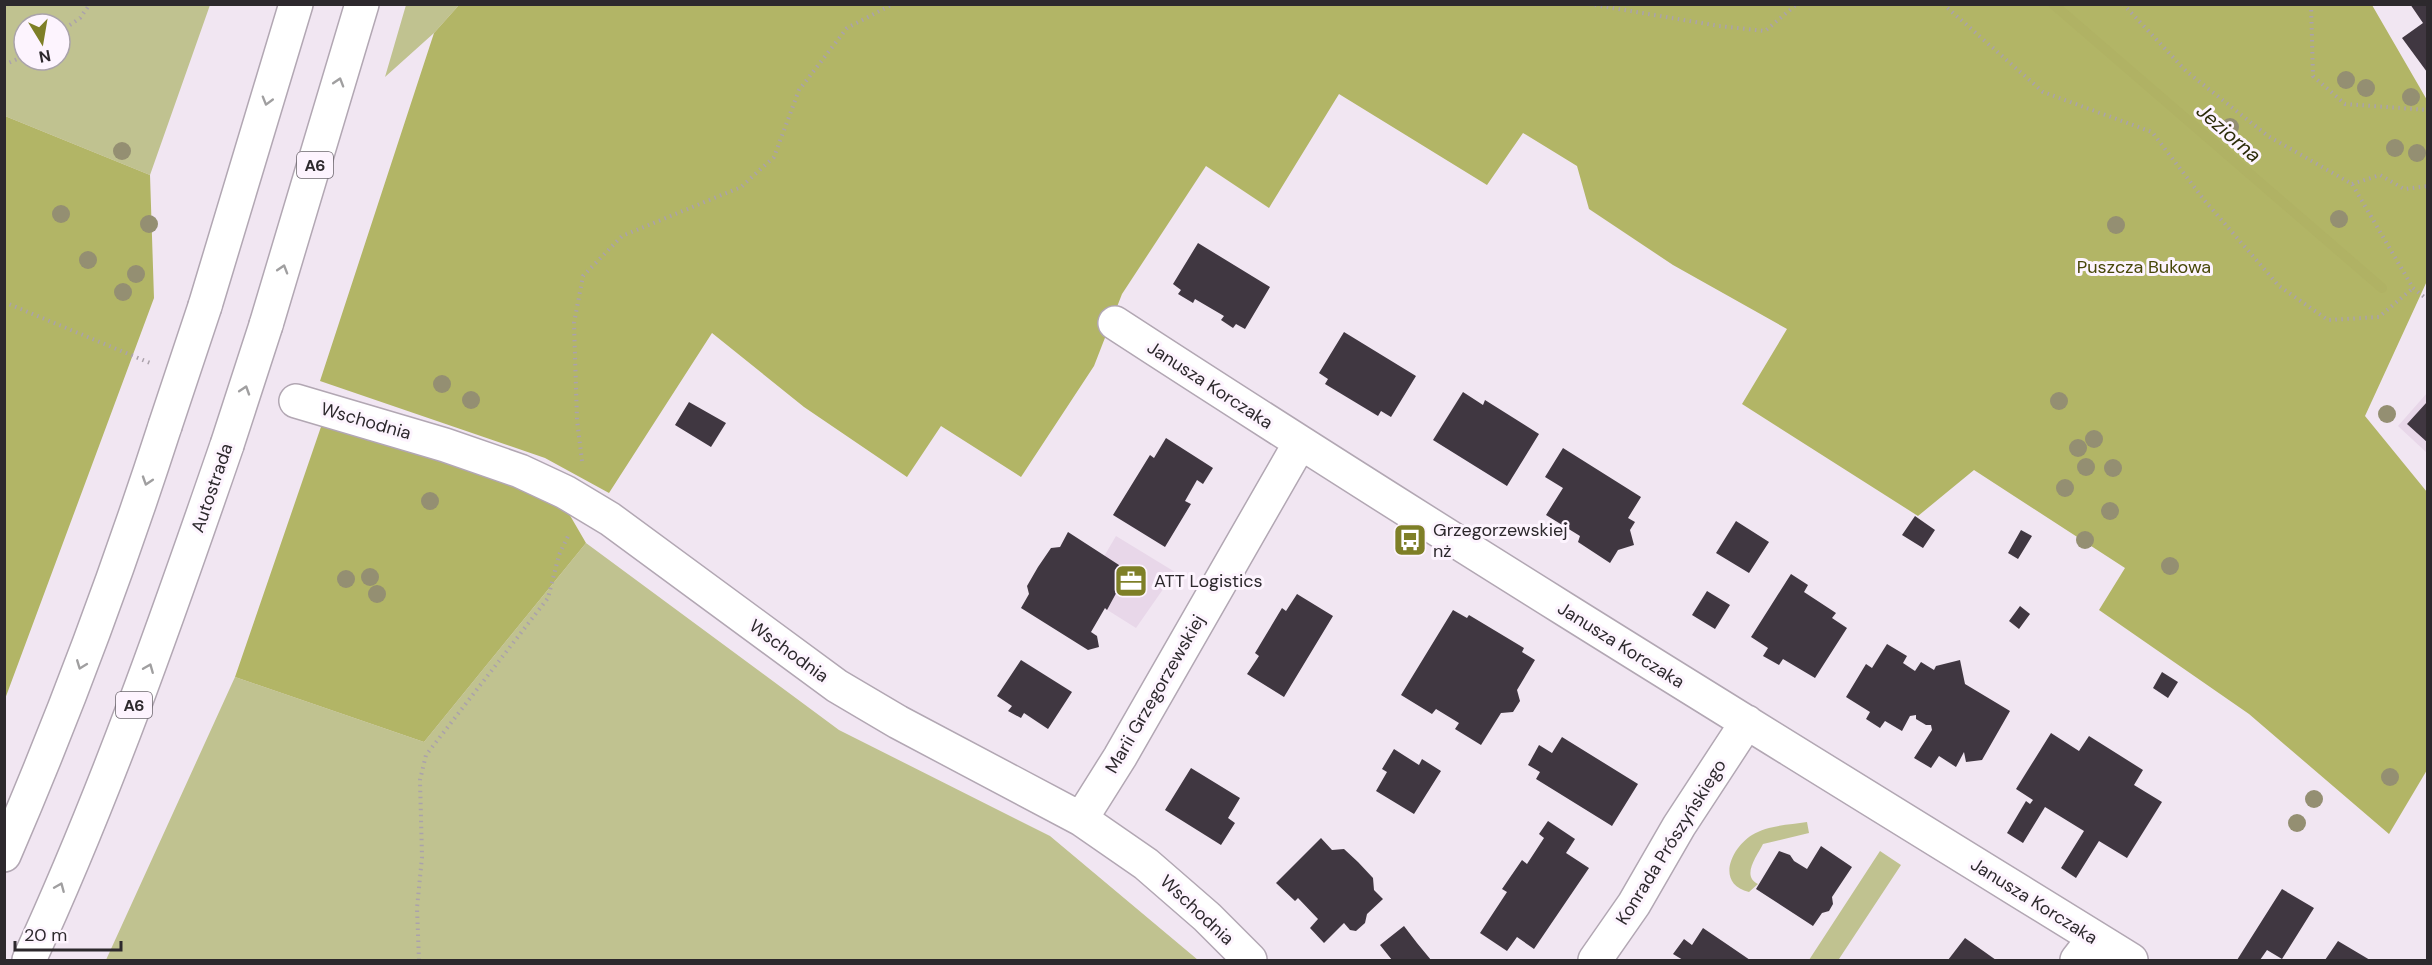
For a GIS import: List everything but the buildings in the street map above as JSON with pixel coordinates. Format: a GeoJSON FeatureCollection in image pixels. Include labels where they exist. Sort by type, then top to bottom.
{"type":"FeatureCollection","features":[{"type":"Feature","properties":{"kind":"main road"},"geometry":{"type":"LineString","coordinates":[[4,855],[82,665],[125,546],[205,306],[296,4]]}},
{"type":"Feature","properties":{"kind":"main road","name":"Autostrada"},"geometry":{"type":"LineString","coordinates":[[29,960],[84,831],[154,655],[266,325],[362,4]]}},
{"type":"Feature","properties":{"kind":"main road","name":"Janusza Korczaka"},"geometry":{"type":"LineString","coordinates":[[1115,323],[1300,443],[1747,723],[2086,949],[2131,960]]}},
{"type":"Feature","properties":{"kind":"main road","name":"Wschodnia"},"geometry":{"type":"LineString","coordinates":[[296,401],[445,445],[520,471],[565,492],[610,519],[837,686],[898,722],[1081,819],[1146,864],[1207,917],[1250,960]]}},
{"type":"Feature","properties":{"kind":"main road","name":"Marii Grzegorzewskiej"},"geometry":{"type":"LineString","coordinates":[[1081,819],[1120,757],[1300,443]]}},
{"type":"Feature","properties":{"kind":"main road","name":"Konrada Prószyńskiego"},"geometry":{"type":"LineString","coordinates":[[1595,960],[1634,904],[1679,826],[1747,723]]}},
{"type":"Feature","properties":{"kind":"path"},"geometry":{"type":"LineString","coordinates":[[72,24],[80,18],[90,4]]}},
{"type":"Feature","properties":{"kind":"path"},"geometry":{"type":"LineString","coordinates":[[582,464],[577,420],[574,323],[583,276],[622,236],[741,187],[774,157],[799,90],[847,28],[893,4]]}},
{"type":"Feature","properties":{"kind":"path"},"geometry":{"type":"LineString","coordinates":[[1461,4],[1467,4]]}},
{"type":"Feature","properties":{"kind":"path"},"geometry":{"type":"LineString","coordinates":[[1590,4],[1719,26],[1765,31],[1797,4]]}},
{"type":"Feature","properties":{"kind":"path"},"geometry":{"type":"LineString","coordinates":[[1942,4],[2043,92],[2152,132],[2205,201],[2279,286],[2328,320],[2379,317],[2414,288]]}},
{"type":"Feature","properties":{"kind":"path"},"geometry":{"type":"LineString","coordinates":[[2123,4],[2186,71],[2268,136],[2352,183],[2414,288],[2427,300]]}},
{"type":"Feature","properties":{"kind":"path"},"geometry":{"type":"LineString","coordinates":[[2311,4],[2313,76],[2345,104],[2427,110]]}},
{"type":"Feature","properties":{"kind":"path"},"geometry":{"type":"LineString","coordinates":[[2352,183],[2380,175],[2404,189],[2427,186]]}},
{"type":"Feature","properties":{"kind":"path"},"geometry":{"type":"LineString","coordinates":[[419,960],[417,908],[422,857],[420,780],[426,755],[548,598],[559,555],[571,531]]}},
{"type":"Feature","properties":{"kind":"shaded area"},"geometry":{"type":"Polygon","coordinates":[[[2427,393],[2427,453],[2398,426],[2427,393]]]}},
{"type":"Feature","properties":{"kind":"shaded area"},"geometry":{"type":"Polygon","coordinates":[[[1116,536],[1175,572],[1136,628],[1082,594],[1116,536]]]}},
{"type":"Feature","properties":{"kind":"green space"},"geometry":{"type":"Polygon","coordinates":[[[4,5],[210,5],[150,175],[5,116],[4,5]]]}},
{"type":"Feature","properties":{"kind":"green space"},"geometry":{"type":"Polygon","coordinates":[[[406,5],[459,5],[434,33],[385,77],[406,5]]]}},
{"type":"Feature","properties":{"kind":"green space","name":"Puszcza Bukowa"},"geometry":{"type":"Polygon","coordinates":[[[459,5],[2372,5],[2427,100],[2427,281],[2365,416],[2427,492],[2427,770],[2389,834],[2249,714],[2099,610],[2125,568],[1974,470],[1918,516],[1742,404],[1787,329],[1673,265],[1589,209],[1577,166],[1523,133],[1487,185],[1339,94],[1269,208],[1206,166],[1122,294],[1094,366],[1021,477],[941,426],[907,477],[804,407],[712,333],[609,493],[545,458],[320,381],[434,33],[459,5]]]}},
{"type":"Feature","properties":{"kind":"green space"},"geometry":{"type":"Polygon","coordinates":[[[5,116],[150,175],[154,298],[5,699],[5,116]]]}},
{"type":"Feature","properties":{"kind":"green space"},"geometry":{"type":"Polygon","coordinates":[[[323,421],[503,481],[568,512],[586,543],[424,742],[235,677],[323,421]]]}},
{"type":"Feature","properties":{"kind":"green space"},"geometry":{"type":"Polygon","coordinates":[[[586,543],[839,730],[1050,836],[1198,960],[106,960],[235,677],[424,742],[586,543]]]}},
{"type":"Feature","properties":{"kind":"green space"},"geometry":{"type":"Polygon","coordinates":[[[1807,822],[1809,833],[1763,844],[1751,871],[1753,880],[1758,884],[1749,892],[1732,882],[1730,866],[1744,841],[1765,829],[1807,822]]]}},
{"type":"Feature","properties":{"kind":"green space"},"geometry":{"type":"Polygon","coordinates":[[[1880,851],[1901,865],[1839,959],[1841,960],[1809,960],[1880,851]]]}},
{"type":"Feature","properties":{"kind":"waterway","name":"Jeziorna"},"geometry":{"type":"LineString","coordinates":[[2053,4],[2382,288]]}},
{"type":"Feature","properties":{"kind":"place","name":"Grzegorzewskiej nż"},"geometry":{"type":"Point","coordinates":[1410,540]}},
{"type":"Feature","properties":{"kind":"place","name":"ATT Logistics"},"geometry":{"type":"Point","coordinates":[1131,581]}}]}
